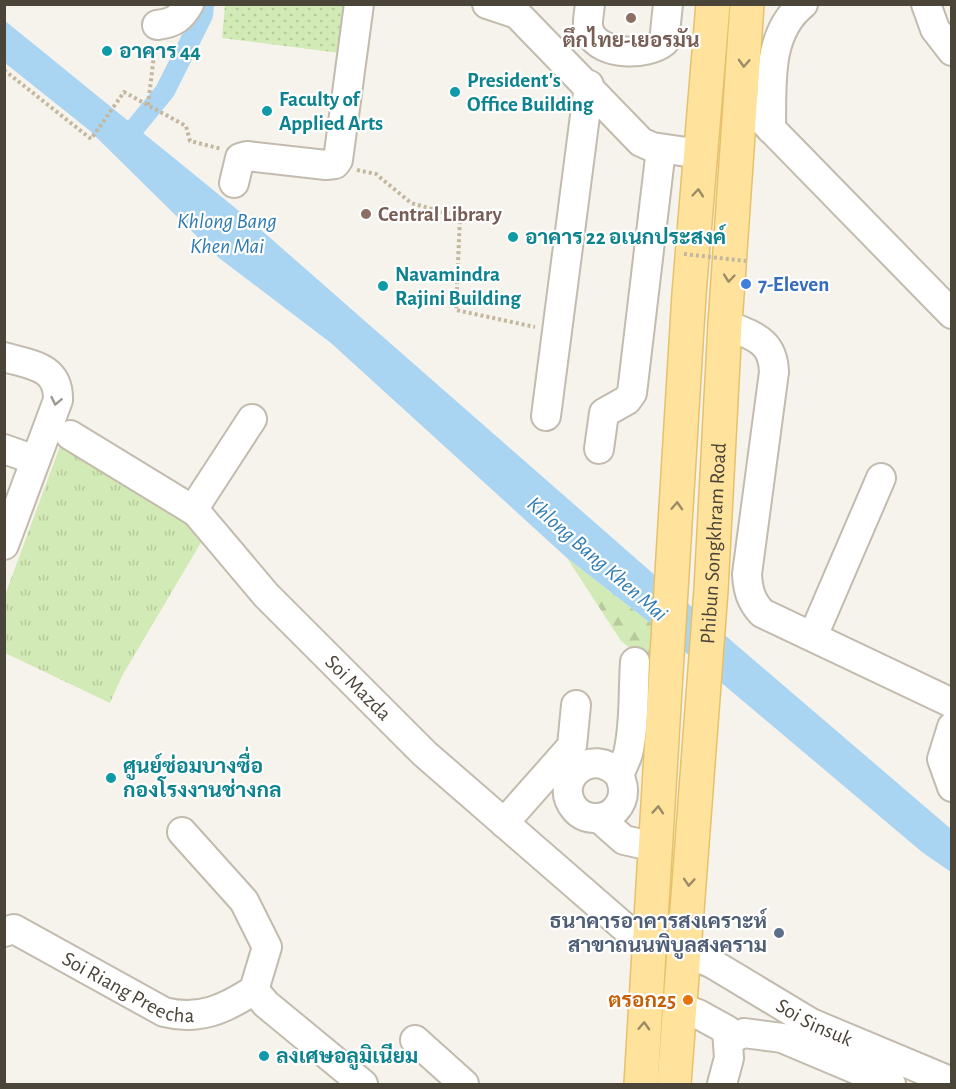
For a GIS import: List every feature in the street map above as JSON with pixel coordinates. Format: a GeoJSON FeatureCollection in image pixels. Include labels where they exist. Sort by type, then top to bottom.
{"type":"FeatureCollection","features":[{"type":"Feature","properties":{"kind":"main road","name":"Phibun Songkhram Road"},"geometry":{"type":"LineString","coordinates":[[641,1084],[689,294],[713,4]]}},
{"type":"Feature","properties":{"kind":"main road","name":"Phibun Songkhram Road"},"geometry":{"type":"LineString","coordinates":[[674,1084],[711,590],[725,324],[747,4]]}},
{"type":"Feature","properties":{"kind":"street"},"geometry":{"type":"LineString","coordinates":[[157,25],[170,24],[181,18],[189,4]]}},
{"type":"Feature","properties":{"kind":"street"},"geometry":{"type":"LineString","coordinates":[[234,183],[240,158],[247,156],[326,165],[335,164],[338,160],[359,4]]}},
{"type":"Feature","properties":{"kind":"street"},"geometry":{"type":"LineString","coordinates":[[487,4],[517,14],[589,85],[628,132],[640,142],[661,149],[701,154]]}},
{"type":"Feature","properties":{"kind":"street"},"geometry":{"type":"LineString","coordinates":[[590,4],[588,26],[596,41],[608,48],[630,51],[648,50],[664,42],[668,4]]}},
{"type":"Feature","properties":{"kind":"street"},"geometry":{"type":"LineString","coordinates":[[771,129],[772,69],[779,36],[803,4]]}},
{"type":"Feature","properties":{"kind":"street"},"geometry":{"type":"LineString","coordinates":[[926,4],[935,29],[951,51]]}},
{"type":"Feature","properties":{"kind":"street"},"geometry":{"type":"LineString","coordinates":[[546,416],[589,85]]}},
{"type":"Feature","properties":{"kind":"street"},"geometry":{"type":"LineString","coordinates":[[742,99],[951,314]]}},
{"type":"Feature","properties":{"kind":"street"},"geometry":{"type":"LineString","coordinates":[[599,449],[604,413],[627,400],[632,393],[661,149]]}},
{"type":"Feature","properties":{"kind":"street"},"geometry":{"type":"LineString","coordinates":[[725,324],[768,345],[774,358],[747,574],[748,591],[754,604],[762,613],[951,702]]}},
{"type":"Feature","properties":{"kind":"street"},"geometry":{"type":"LineString","coordinates":[[4,357],[40,368],[53,376],[59,385],[58,400],[4,545]]}},
{"type":"Feature","properties":{"kind":"street"},"geometry":{"type":"LineString","coordinates":[[196,512],[198,502],[252,419]]}},
{"type":"Feature","properties":{"kind":"street","name":"Soi Mazda"},"geometry":{"type":"LineString","coordinates":[[70,435],[196,512],[266,595],[425,754],[631,933],[649,936]]}},
{"type":"Feature","properties":{"kind":"street"},"geometry":{"type":"LineString","coordinates":[[4,449],[35,459]]}},
{"type":"Feature","properties":{"kind":"street"},"geometry":{"type":"LineString","coordinates":[[813,636],[881,478]]}},
{"type":"Feature","properties":{"kind":"street"},"geometry":{"type":"LineString","coordinates":[[620,776],[630,748],[635,662]]}},
{"type":"Feature","properties":{"kind":"street"},"geometry":{"type":"LineString","coordinates":[[570,801],[570,780],[580,754],[576,705]]}},
{"type":"Feature","properties":{"kind":"street"},"geometry":{"type":"LineString","coordinates":[[951,727],[942,759],[951,787]]}},
{"type":"Feature","properties":{"kind":"street"},"geometry":{"type":"LineString","coordinates":[[504,823],[535,790],[580,754]]}},
{"type":"Feature","properties":{"kind":"street"},"geometry":{"type":"LineString","coordinates":[[535,790],[553,791],[570,801],[581,814],[599,818],[608,816],[621,802],[623,784],[620,776],[607,764],[580,754]]}},
{"type":"Feature","properties":{"kind":"street"},"geometry":{"type":"LineString","coordinates":[[599,818],[624,840],[655,847]]}},
{"type":"Feature","properties":{"kind":"street"},"geometry":{"type":"LineString","coordinates":[[182,832],[244,901],[267,947],[254,990],[266,1004],[363,1084]]}},
{"type":"Feature","properties":{"kind":"street","name":"Soi Riang Preecha"},"geometry":{"type":"LineString","coordinates":[[4,932],[14,929],[164,1012],[182,1017],[215,1012],[254,990]]}},
{"type":"Feature","properties":{"kind":"street","name":"Soi Sinsuk"},"geometry":{"type":"LineString","coordinates":[[683,951],[713,964],[811,1023],[951,1082]]}},
{"type":"Feature","properties":{"kind":"street"},"geometry":{"type":"LineString","coordinates":[[678,1007],[698,1014],[727,1030],[729,1058],[722,1084]]}},
{"type":"Feature","properties":{"kind":"street"},"geometry":{"type":"LineString","coordinates":[[728,1040],[744,1033],[782,1038],[891,1084]]}},
{"type":"Feature","properties":{"kind":"street"},"geometry":{"type":"LineString","coordinates":[[415,1040],[464,1084]]}},
{"type":"Feature","properties":{"kind":"path"},"geometry":{"type":"LineString","coordinates":[[148,105],[157,25]]}},
{"type":"Feature","properties":{"kind":"path"},"geometry":{"type":"LineString","coordinates":[[4,70],[92,139],[124,92],[186,126],[190,141],[247,156]]}},
{"type":"Feature","properties":{"kind":"path"},"geometry":{"type":"LineString","coordinates":[[335,164],[376,174],[411,202],[460,218],[456,310],[557,332]]}},
{"type":"Feature","properties":{"kind":"path"},"geometry":{"type":"LineString","coordinates":[[684,254],[746,261]]}},
{"type":"Feature","properties":{"kind":"green space"},"geometry":{"type":"Polygon","coordinates":[[[225,5],[346,5],[340,53],[222,38],[225,5]]]}},
{"type":"Feature","properties":{"kind":"green space"},"geometry":{"type":"Polygon","coordinates":[[[63,438],[206,534],[122,676],[110,703],[5,653],[4,598],[63,438]]]}},
{"type":"Feature","properties":{"kind":"green space"},"geometry":{"type":"Polygon","coordinates":[[[567,558],[653,625],[648,662],[621,641],[567,558]]]}},
{"type":"Feature","properties":{"kind":"water","name":"Khlong Bang Khen Mai"},"geometry":{"type":"Polygon","coordinates":[[[4,20],[244,215],[649,570],[951,829],[951,872],[922,852],[653,625],[567,558],[331,343],[219,258],[89,130],[5,63],[4,20]]]}},
{"type":"Feature","properties":{"kind":"waterway"},"geometry":{"type":"LineString","coordinates":[[120,146],[165,91],[203,15],[204,4]]}},
{"type":"Feature","properties":{"kind":"place","name":"ตึกไทย-เยอรมัน"},"geometry":{"type":"Point","coordinates":[631,18]}},
{"type":"Feature","properties":{"kind":"place","name":"อาคาร 44"},"geometry":{"type":"Point","coordinates":[107,51]}},
{"type":"Feature","properties":{"kind":"place","name":"President's Office Building"},"geometry":{"type":"Point","coordinates":[455,92]}},
{"type":"Feature","properties":{"kind":"place","name":"Faculty of Applied Arts"},"geometry":{"type":"Point","coordinates":[267,111]}},
{"type":"Feature","properties":{"kind":"place","name":"Central Library"},"geometry":{"type":"Point","coordinates":[366,214]}},
{"type":"Feature","properties":{"kind":"place","name":"อาคาร 22 อเนกประสงค์"},"geometry":{"type":"Point","coordinates":[513,237]}},
{"type":"Feature","properties":{"kind":"place","name":"7-Eleven"},"geometry":{"type":"Point","coordinates":[746,284]}},
{"type":"Feature","properties":{"kind":"place","name":"Navamindra Rajini Building"},"geometry":{"type":"Point","coordinates":[383,286]}},
{"type":"Feature","properties":{"kind":"place","name":"ศูนย์ซ่อมบางซื่อ กองโรงงานช่างกล"},"geometry":{"type":"Point","coordinates":[111,778]}},
{"type":"Feature","properties":{"kind":"place","name":"ธนาคารอาคารสงเคราะห์ สาขาถนนพิบูลสงคราม"},"geometry":{"type":"Point","coordinates":[779,933]}},
{"type":"Feature","properties":{"kind":"place","name":"ตรอก25"},"geometry":{"type":"Point","coordinates":[688,1000]}},
{"type":"Feature","properties":{"kind":"place","name":"ลงเศษอลูมิเนียม"},"geometry":{"type":"Point","coordinates":[264,1056]}}]}
